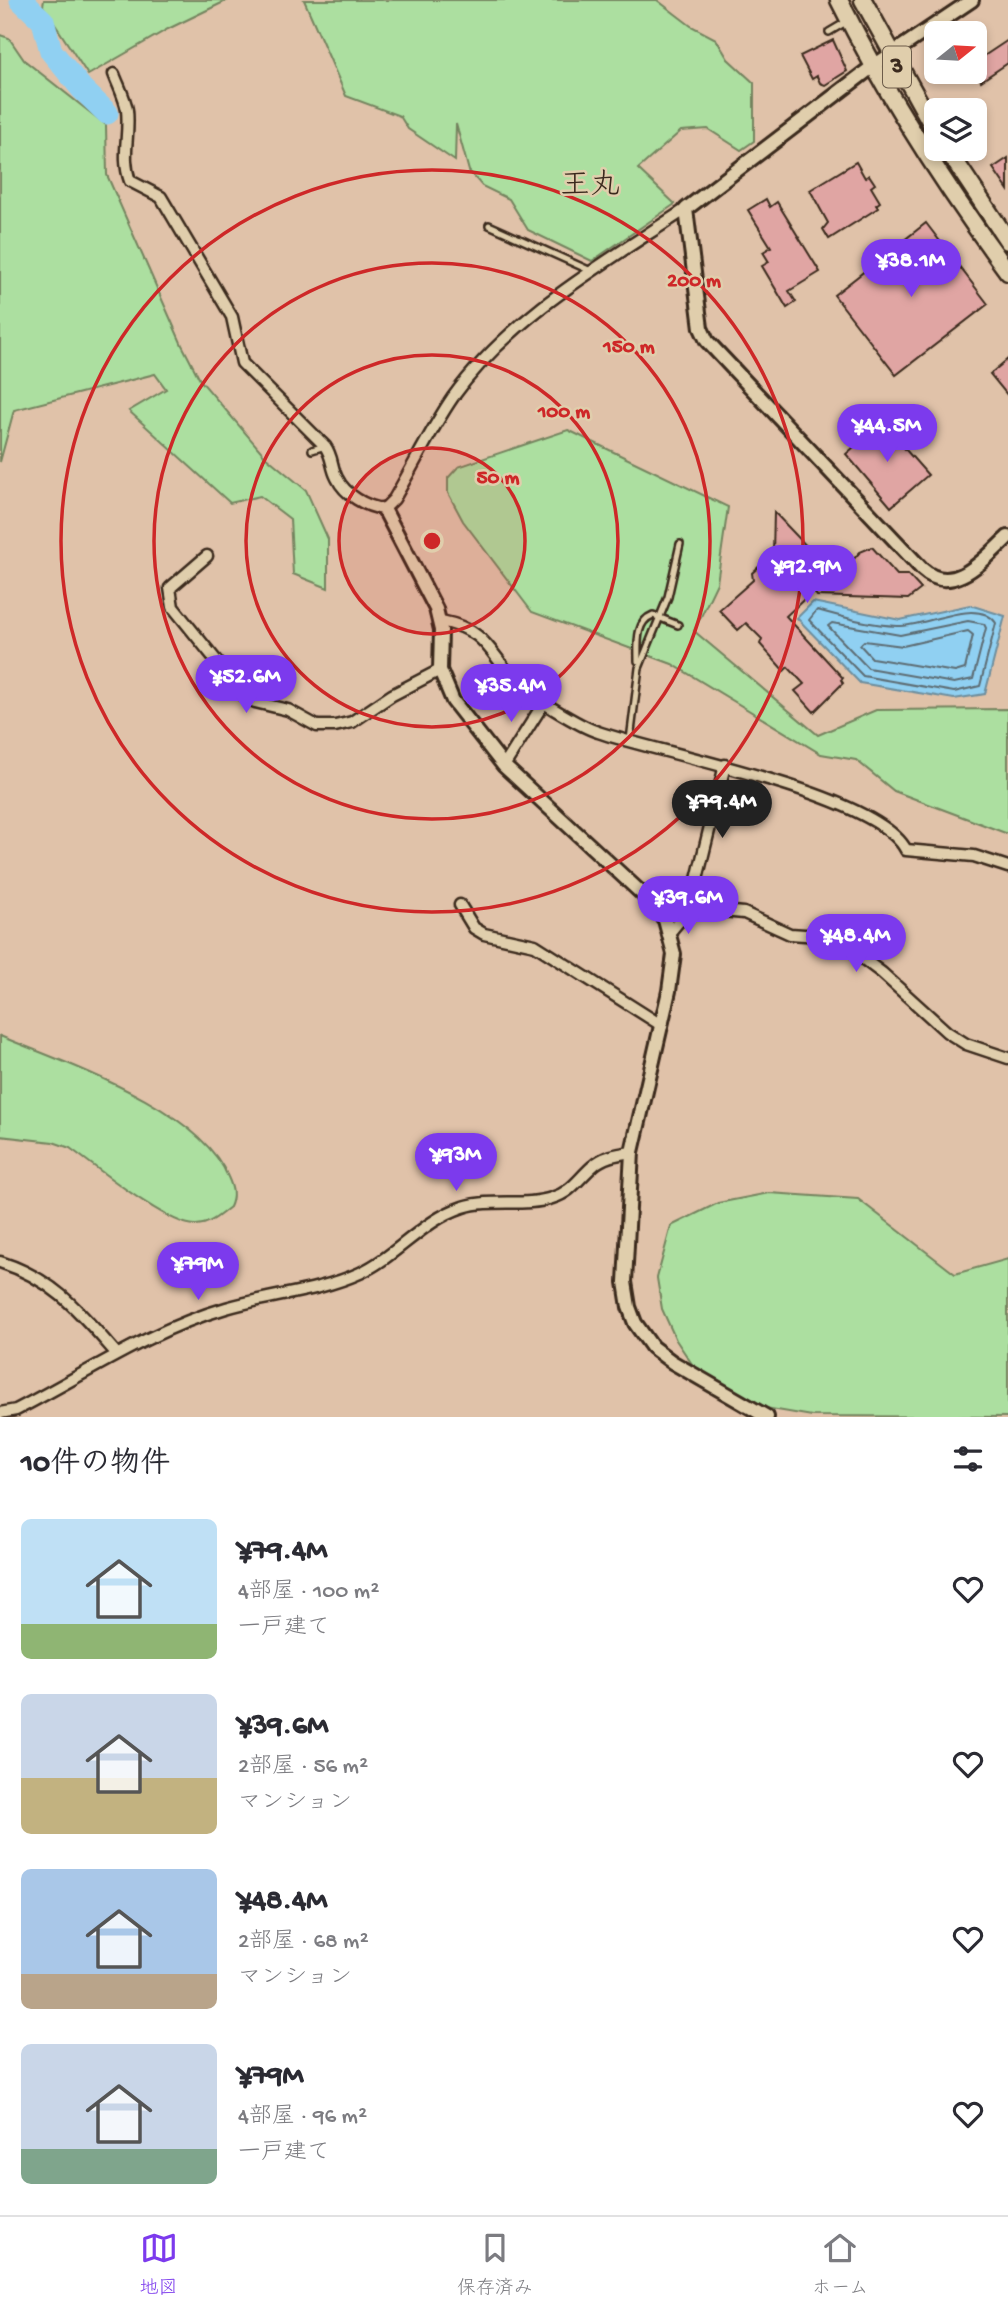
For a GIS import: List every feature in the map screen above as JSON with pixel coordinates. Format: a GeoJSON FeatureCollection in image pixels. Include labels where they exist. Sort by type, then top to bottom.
{"type":"FeatureCollection","features":[{"type":"Feature","properties":{"kind":"highway","name":"3"},"geometry":{"type":"LineString","coordinates":[[839,0],[872,67],[921,150],[1008,272]]}},
{"type":"Feature","properties":{"kind":"highway","name":"3"},"geometry":{"type":"LineString","coordinates":[[863,0],[890,54],[924,112]]}},
{"type":"Feature","properties":{"kind":"highway"},"geometry":{"type":"LineString","coordinates":[[955,161],[1008,241]]}},
{"type":"Feature","properties":{"kind":"street"},"geometry":{"type":"LineString","coordinates":[[114,74],[127,111],[125,169],[130,181],[161,197],[232,317],[242,363],[326,446],[332,456],[336,477],[343,488],[372,508],[384,509],[394,499],[454,396],[509,338],[591,271],[686,209],[872,67],[972,0]]}},
{"type":"Feature","properties":{"kind":"street"},"geometry":{"type":"LineString","coordinates":[[686,209],[701,328],[707,341],[922,569],[936,579],[958,578],[1008,537]]}},
{"type":"Feature","properties":{"kind":"street"},"geometry":{"type":"LineString","coordinates":[[384,509],[441,621],[440,670],[453,701],[504,766],[650,901],[670,932],[674,954],[632,1152],[625,1282],[635,1323],[652,1347],[672,1362],[767,1417]]}},
{"type":"Feature","properties":{"kind":"street"},"geometry":{"type":"LineString","coordinates":[[207,556],[170,588],[173,607],[244,695],[256,702],[288,710],[317,726],[335,726],[352,722],[392,695],[440,670]]}},
{"type":"Feature","properties":{"kind":"street"},"geometry":{"type":"LineString","coordinates":[[441,621],[474,631],[500,658],[516,682],[586,727],[794,787],[886,826],[906,850],[944,856],[974,856],[1008,867]]}},
{"type":"Feature","properties":{"kind":"street"},"geometry":{"type":"LineString","coordinates":[[504,766],[545,701]]}},
{"type":"Feature","properties":{"kind":"street"},"geometry":{"type":"LineString","coordinates":[[670,932],[690,908],[725,765]]}},
{"type":"Feature","properties":{"kind":"street"},"geometry":{"type":"LineString","coordinates":[[460,905],[474,928],[484,934],[536,945],[660,1025]]}},
{"type":"Feature","properties":{"kind":"street"},"geometry":{"type":"LineString","coordinates":[[690,908],[744,913],[790,934],[834,937],[882,974],[947,1032],[966,1044],[1008,1059]]}},
{"type":"Feature","properties":{"kind":"street"},"geometry":{"type":"LineString","coordinates":[[0,1413],[16,1410],[57,1389],[116,1353],[226,1308],[293,1294],[361,1272],[427,1225],[463,1207],[483,1202],[549,1199],[574,1188],[594,1164],[613,1155],[632,1152]]}},
{"type":"Feature","properties":{"kind":"street"},"geometry":{"type":"LineString","coordinates":[[0,1262],[19,1269],[68,1298],[116,1353]]}},
{"type":"Feature","properties":{"kind":"lane"},"geometry":{"type":"LineString","coordinates":[[829,32],[849,20]]}},
{"type":"Feature","properties":{"kind":"lane"},"geometry":{"type":"LineString","coordinates":[[489,225],[591,271]]}},
{"type":"Feature","properties":{"kind":"lane"},"geometry":{"type":"LineString","coordinates":[[312,450],[326,446]]}},
{"type":"Feature","properties":{"kind":"lane"},"geometry":{"type":"LineString","coordinates":[[639,668],[668,597],[680,544]]}},
{"type":"Feature","properties":{"kind":"lane"},"geometry":{"type":"LineString","coordinates":[[630,740],[642,622],[653,615],[678,625]]}},
{"type":"Feature","properties":{"kind":"green space"},"geometry":{"type":"Polygon","coordinates":[[[44,0],[228,0],[168,29],[88,75],[43,6],[44,0]]]}},
{"type":"Feature","properties":{"kind":"green space"},"geometry":{"type":"Polygon","coordinates":[[[304,0],[657,0],[691,26],[716,39],[728,59],[754,83],[754,141],[741,150],[708,129],[681,131],[638,169],[675,204],[592,261],[528,230],[509,199],[482,186],[469,171],[456,124],[455,161],[408,129],[400,116],[346,96],[304,0]]]}},
{"type":"Feature","properties":{"kind":"green space"},"geometry":{"type":"Polygon","coordinates":[[[0,35],[9,38],[24,60],[106,125],[107,175],[182,345],[200,380],[265,456],[306,490],[328,539],[328,588],[293,574],[290,519],[260,496],[230,503],[129,411],[166,389],[155,374],[14,410],[0,462],[0,35]]]}},
{"type":"Feature","properties":{"kind":"green space"},"geometry":{"type":"Polygon","coordinates":[[[568,430],[728,507],[717,583],[694,631],[818,735],[876,710],[1008,709],[1008,834],[894,791],[856,760],[821,754],[672,664],[532,612],[463,521],[448,493],[448,478],[458,467],[568,430]]]}},
{"type":"Feature","properties":{"kind":"green space"},"geometry":{"type":"Polygon","coordinates":[[[0,1036],[128,1091],[161,1109],[190,1130],[213,1152],[228,1177],[233,1192],[230,1207],[205,1223],[184,1223],[150,1206],[70,1148],[53,1142],[0,1136],[0,1036]]]}},
{"type":"Feature","properties":{"kind":"green space"},"geometry":{"type":"Polygon","coordinates":[[[769,1193],[858,1199],[955,1274],[1008,1259],[1008,1417],[812,1416],[743,1404],[708,1388],[676,1340],[662,1309],[657,1278],[671,1226],[718,1203],[769,1193]]]}},
{"type":"Feature","properties":{"kind":"water"},"geometry":{"type":"Polygon","coordinates":[[[813,602],[900,620],[970,605],[1005,616],[985,694],[954,699],[860,683],[797,618],[813,602]]]}},
{"type":"Feature","properties":{"kind":"building"},"geometry":{"type":"Polygon","coordinates":[[[833,40],[847,71],[825,85],[820,83],[817,76],[812,79],[800,56],[833,40]]]}},
{"type":"Feature","properties":{"kind":"building"},"geometry":{"type":"Polygon","coordinates":[[[1008,40],[1008,63],[987,77],[987,54],[1008,40]]]}},
{"type":"Feature","properties":{"kind":"building"},"geometry":{"type":"Polygon","coordinates":[[[1008,158],[1008,190],[993,168],[1008,158]]]}},
{"type":"Feature","properties":{"kind":"building"},"geometry":{"type":"Polygon","coordinates":[[[856,162],[865,178],[869,175],[875,184],[871,187],[880,202],[876,205],[878,208],[829,239],[823,229],[828,223],[810,190],[856,162]]]}},
{"type":"Feature","properties":{"kind":"building"},"geometry":{"type":"Polygon","coordinates":[[[766,199],[770,207],[777,202],[820,272],[789,291],[796,302],[787,308],[762,266],[769,262],[763,252],[771,247],[748,210],[766,199]]]}},
{"type":"Feature","properties":{"kind":"building"},"geometry":{"type":"Polygon","coordinates":[[[926,223],[988,304],[896,375],[834,295],[926,223]]]}},
{"type":"Feature","properties":{"kind":"building"},"geometry":{"type":"Polygon","coordinates":[[[1008,359],[1008,396],[990,374],[1008,359]]]}},
{"type":"Feature","properties":{"kind":"building"},"geometry":{"type":"Polygon","coordinates":[[[886,419],[894,429],[890,432],[928,475],[891,507],[846,454],[886,419]]]}},
{"type":"Feature","properties":{"kind":"building"},"geometry":{"type":"Polygon","coordinates":[[[774,512],[832,573],[841,573],[860,552],[872,547],[897,575],[908,575],[921,589],[908,599],[817,596],[813,591],[786,616],[843,678],[843,683],[814,712],[795,691],[804,684],[788,667],[784,671],[760,644],[762,639],[746,623],[738,630],[719,610],[753,580],[752,573],[773,554],[774,512]]]}},
{"type":"Feature","properties":{"kind":"waterway"},"geometry":{"type":"LineString","coordinates":[[21,0],[43,21],[51,51],[82,89],[107,113]]}},
{"type":"Feature","properties":{"kind":"district","name":"王丸"},"geometry":{"type":"Point","coordinates":[590,187]}}]}
